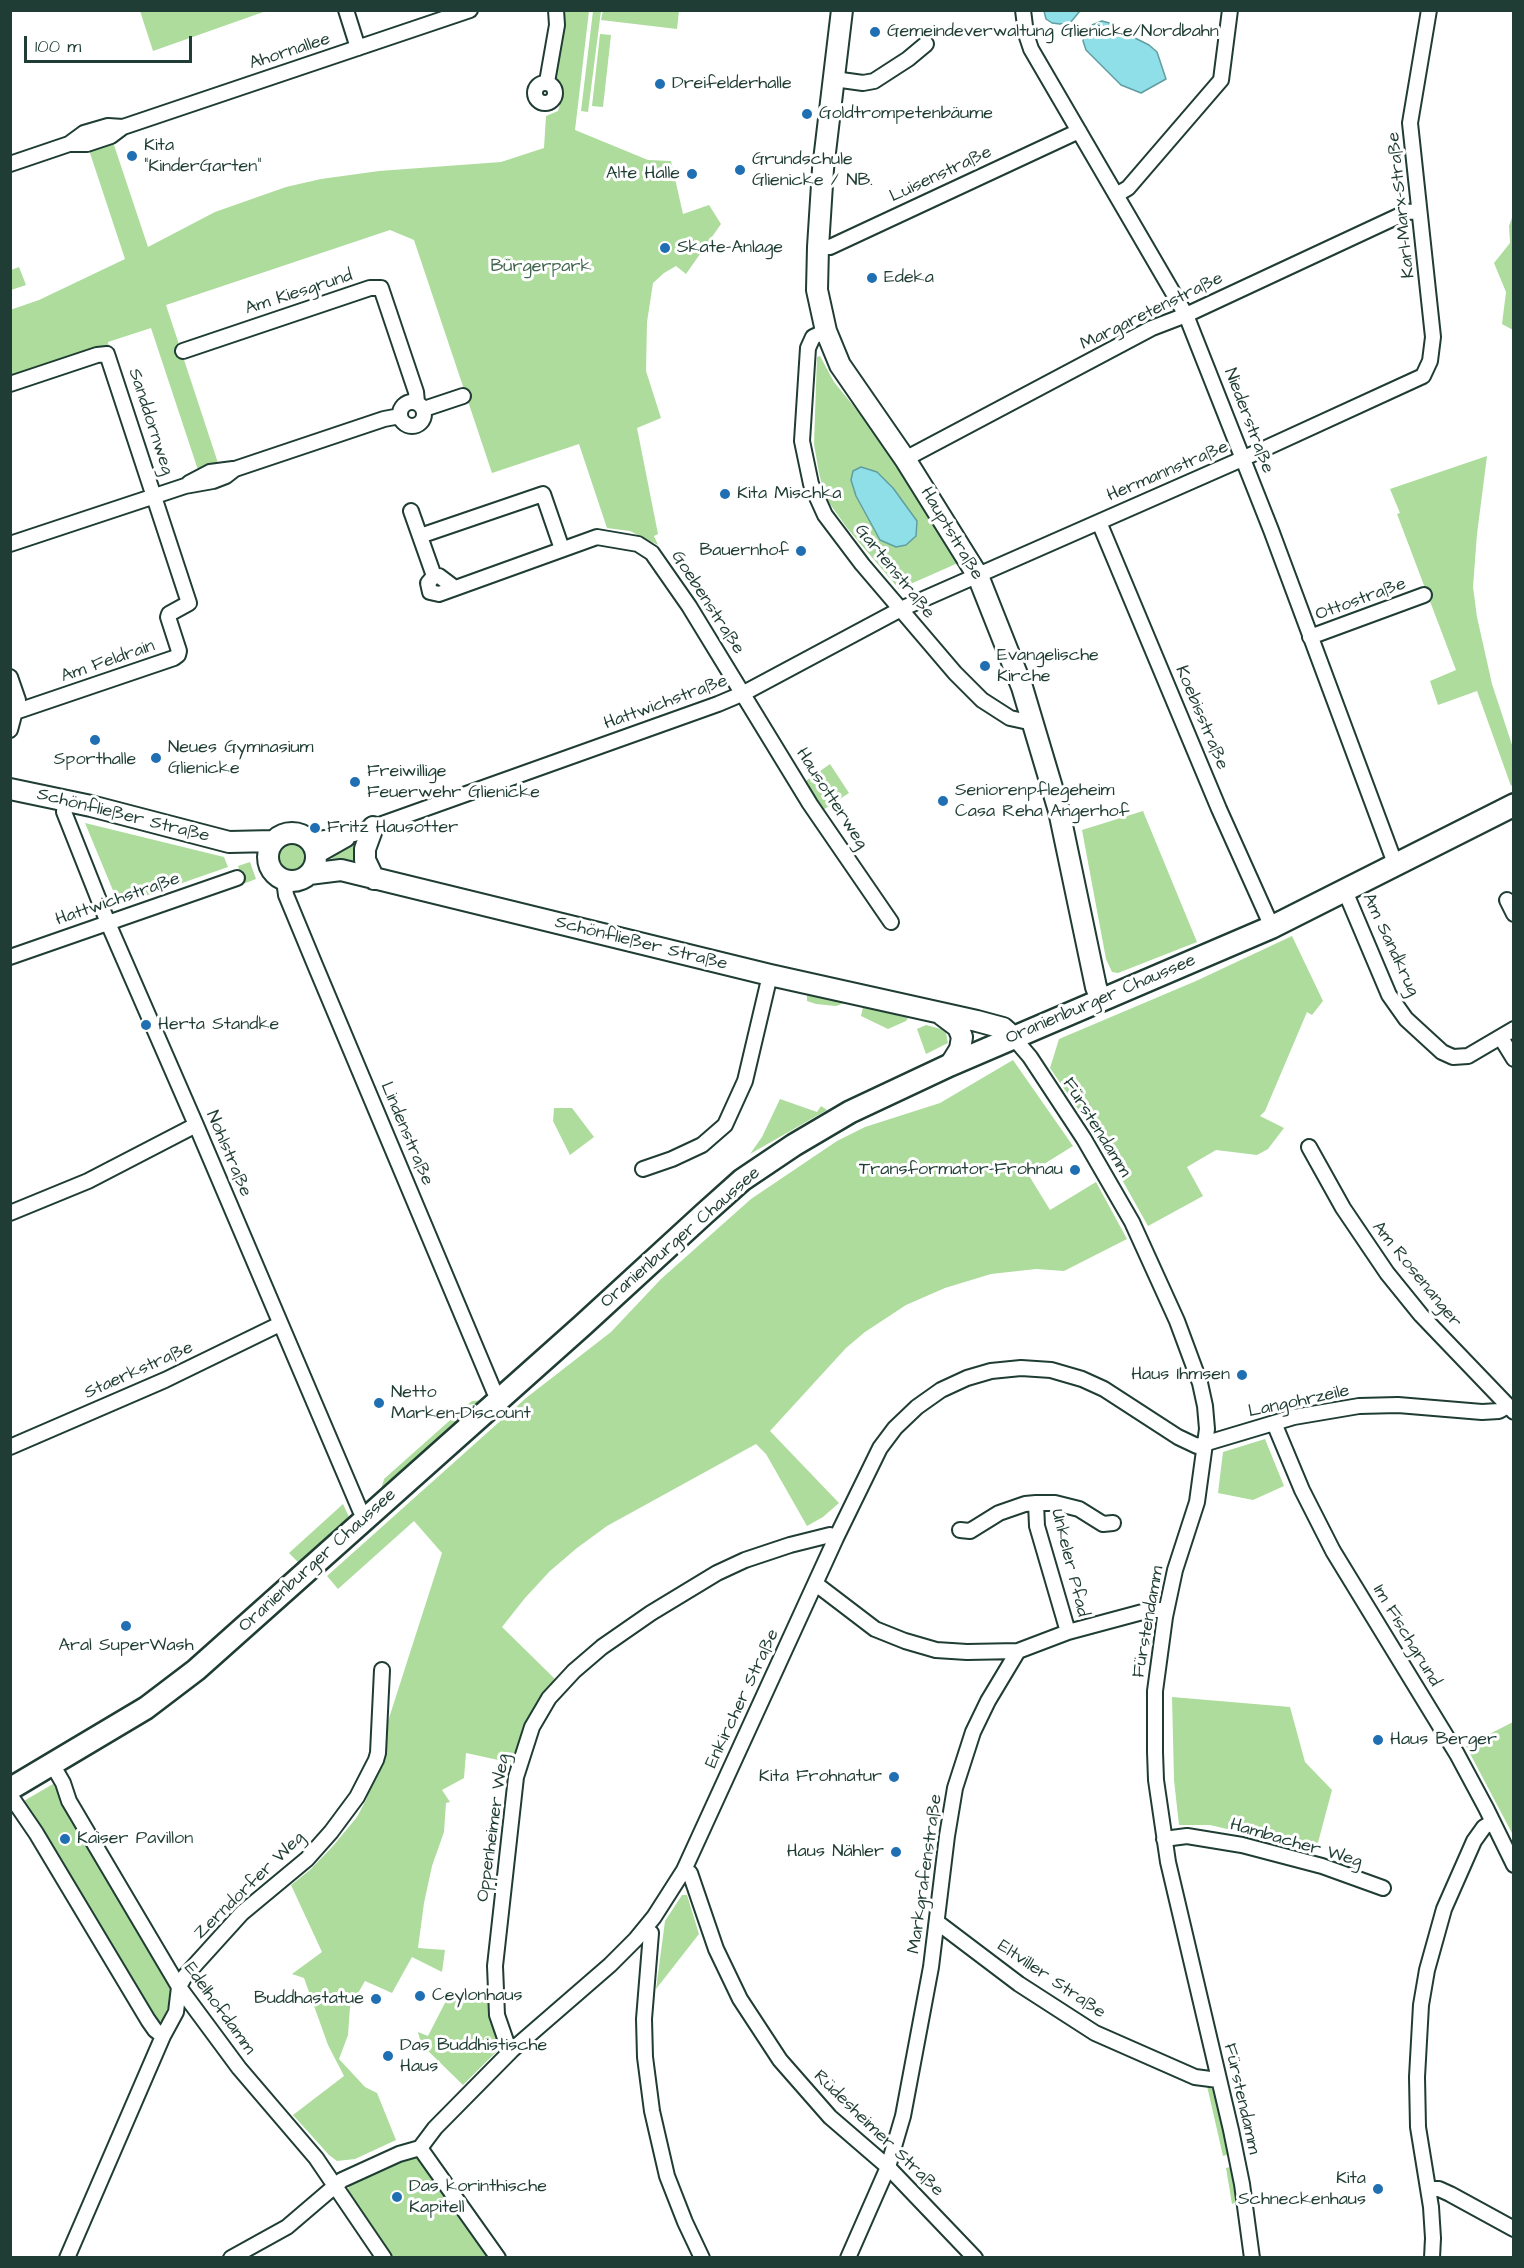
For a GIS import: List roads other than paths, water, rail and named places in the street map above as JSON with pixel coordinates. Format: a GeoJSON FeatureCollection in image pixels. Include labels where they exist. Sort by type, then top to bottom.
{"type":"FeatureCollection","features":[{"type":"Feature","properties":{"kind":"main road","name":"Hauptstraße"},"geometry":{"type":"LineString","coordinates":[[842,10],[823,169],[818,247],[817,290],[826,331],[840,365],[905,459],[978,576],[1016,670],[1063,825],[1096,987],[1101,1000]]}},
{"type":"Feature","properties":{"kind":"main road","name":"Schönfließer Straße"},"geometry":{"type":"LineString","coordinates":[[10,789],[271,850]]}},
{"type":"Feature","properties":{"kind":"main road","name":"Oranienburger Chaussee"},"geometry":{"type":"LineString","coordinates":[[10,1789],[163,1696],[201,1665],[742,1180],[818,1129],[950,1065],[1272,927],[1514,805]]}},
{"type":"Feature","properties":{"kind":"main road"},"geometry":{"type":"LineString","coordinates":[[373,827],[365,849],[365,860],[374,879]]}},
{"type":"Feature","properties":{"kind":"main road"},"geometry":{"type":"LineString","coordinates":[[290,833],[302,834],[313,857],[297,881],[284,880],[272,871],[271,850],[290,833]]}},
{"type":"Feature","properties":{"kind":"main road","name":"Schönfließer Straße"},"geometry":{"type":"LineString","coordinates":[[313,857],[341,870],[374,879],[770,975],[1003,1028],[1013,1037]]}},
{"type":"Feature","properties":{"kind":"main road"},"geometry":{"type":"LineString","coordinates":[[942,1014],[958,1027],[962,1037],[960,1049],[950,1065]]}},
{"type":"Feature","properties":{"kind":"street"},"geometry":{"type":"LineString","coordinates":[[346,10],[358,48]]}},
{"type":"Feature","properties":{"kind":"street","name":"Ahornallee"},"geometry":{"type":"LineString","coordinates":[[10,164],[69,144],[84,133],[95,129],[108,126],[123,127],[470,10]]}},
{"type":"Feature","properties":{"kind":"street"},"geometry":{"type":"LineString","coordinates":[[547,82],[557,25],[556,10]]}},
{"type":"Feature","properties":{"kind":"street","name":"Niederstraße"},"geometry":{"type":"LineString","coordinates":[[1023,10],[1026,34],[1031,49],[1186,315],[1396,866]]}},
{"type":"Feature","properties":{"kind":"street"},"geometry":{"type":"LineString","coordinates":[[1116,195],[1128,188],[1221,80],[1230,10]]}},
{"type":"Feature","properties":{"kind":"street","name":"Karl-Marx-Straße"},"geometry":{"type":"LineString","coordinates":[[1429,10],[1410,123],[1432,327],[1430,361]]}},
{"type":"Feature","properties":{"kind":"street"},"geometry":{"type":"LineString","coordinates":[[834,79],[863,83],[874,81],[901,64],[926,44]]}},
{"type":"Feature","properties":{"kind":"street","name":"Luisenstraße"},"geometry":{"type":"LineString","coordinates":[[818,247],[830,247],[1079,131]]}},
{"type":"Feature","properties":{"kind":"street","name":"Margaretenstraße"},"geometry":{"type":"LineString","coordinates":[[905,459],[1152,328],[1186,315],[1407,212],[1419,211]]}},
{"type":"Feature","properties":{"kind":"street","name":"Am Kiesgrund"},"geometry":{"type":"LineString","coordinates":[[183,351],[370,288],[381,288],[420,406]]}},
{"type":"Feature","properties":{"kind":"street","name":"Gartenstraße"},"geometry":{"type":"LineString","coordinates":[[826,331],[813,337],[808,348],[802,441],[811,484],[825,515],[862,564],[955,673],[982,700],[1010,718],[1033,723]]}},
{"type":"Feature","properties":{"kind":"street","name":"Sanddornweg"},"geometry":{"type":"LineString","coordinates":[[10,384],[97,355],[107,354],[155,495]]}},
{"type":"Feature","properties":{"kind":"street","name":"Hermannstraße"},"geometry":{"type":"LineString","coordinates":[[978,576],[1411,383],[1423,376],[1430,361]]}},
{"type":"Feature","properties":{"kind":"street"},"geometry":{"type":"LineString","coordinates":[[420,406],[425,414],[419,424],[407,425],[400,416],[400,410],[404,404],[410,402],[420,406],[463,396]]}},
{"type":"Feature","properties":{"kind":"street"},"geometry":{"type":"LineString","coordinates":[[10,544],[155,495],[213,481],[226,476],[235,469],[384,419],[400,416]]}},
{"type":"Feature","properties":{"kind":"street"},"geometry":{"type":"LineString","coordinates":[[420,536],[543,494],[562,549]]}},
{"type":"Feature","properties":{"kind":"street","name":"Am Feldrain"},"geometry":{"type":"LineString","coordinates":[[15,712],[178,655],[177,643],[168,617],[169,614],[189,603],[155,495]]}},
{"type":"Feature","properties":{"kind":"street","name":"Goebenstraße"},"geometry":{"type":"LineString","coordinates":[[411,511],[434,576],[428,583],[430,592],[439,594],[597,537],[638,544],[652,553],[689,606],[744,693]]}},
{"type":"Feature","properties":{"kind":"street","name":"Koebisstraße"},"geometry":{"type":"LineString","coordinates":[[1099,522],[1219,809],[1272,927]]}},
{"type":"Feature","properties":{"kind":"street","name":"Hattwichstraße"},"geometry":{"type":"LineString","coordinates":[[313,857],[354,834],[744,693],[901,609],[978,576]]}},
{"type":"Feature","properties":{"kind":"street","name":"Ottostraße"},"geometry":{"type":"LineString","coordinates":[[1310,638],[1424,595]]}},
{"type":"Feature","properties":{"kind":"street"},"geometry":{"type":"LineString","coordinates":[[10,676],[18,700],[10,730]]}},
{"type":"Feature","properties":{"kind":"street","name":"Hausotterweg"},"geometry":{"type":"LineString","coordinates":[[744,693],[810,804],[891,922]]}},
{"type":"Feature","properties":{"kind":"street","name":"Nohlstraße"},"geometry":{"type":"LineString","coordinates":[[65,801],[64,812],[108,923],[360,1510],[366,1518]]}},
{"type":"Feature","properties":{"kind":"street","name":"Hattwichstraße"},"geometry":{"type":"LineString","coordinates":[[10,957],[237,878]]}},
{"type":"Feature","properties":{"kind":"street","name":"Lindenstraße"},"geometry":{"type":"LineString","coordinates":[[284,880],[286,895],[315,965],[494,1391],[500,1399]]}},
{"type":"Feature","properties":{"kind":"street","name":"Am Sandkrug"},"geometry":{"type":"LineString","coordinates":[[1345,891],[1389,995],[1406,1019],[1442,1052],[1462,1058],[1514,1029]]}},
{"type":"Feature","properties":{"kind":"street"},"geometry":{"type":"LineString","coordinates":[[1507,900],[1514,914]]}},
{"type":"Feature","properties":{"kind":"street"},"geometry":{"type":"LineString","coordinates":[[643,1168],[672,1159],[702,1145],[725,1125],[745,1081],[770,975]]}},
{"type":"Feature","properties":{"kind":"street","name":"Fürstendamm"},"geometry":{"type":"LineString","coordinates":[[1013,1037],[1030,1057],[1084,1139],[1132,1222],[1178,1321],[1200,1383],[1207,1429],[1206,1444],[1197,1502],[1177,1563],[1166,1610],[1154,1713],[1156,1780],[1174,1896],[1242,2184],[1252,2258]]}},
{"type":"Feature","properties":{"kind":"street"},"geometry":{"type":"LineString","coordinates":[[1501,1038],[1514,1059]]}},
{"type":"Feature","properties":{"kind":"street"},"geometry":{"type":"LineString","coordinates":[[10,1213],[88,1181],[196,1125]]}},
{"type":"Feature","properties":{"kind":"street","name":"Am Rosenanger"},"geometry":{"type":"LineString","coordinates":[[1309,1147],[1343,1208],[1387,1273],[1421,1316],[1511,1409]]}},
{"type":"Feature","properties":{"kind":"street","name":"Staerkstraße"},"geometry":{"type":"LineString","coordinates":[[10,1447],[165,1380],[280,1324]]}},
{"type":"Feature","properties":{"kind":"street","name":"Enkircher Straße"},"geometry":{"type":"LineString","coordinates":[[420,2148],[435,2128],[512,2050],[610,1965],[645,1929],[684,1870],[836,1538],[880,1448],[895,1428],[917,1407],[941,1390],[967,1378],[991,1371],[1041,1369],[1082,1379],[1104,1389],[1191,1444],[1197,1446],[1206,1444]]}},
{"type":"Feature","properties":{"kind":"street","name":"Langohrzeile"},"geometry":{"type":"LineString","coordinates":[[1206,1444],[1309,1414],[1359,1406],[1398,1405],[1482,1412],[1511,1409]]}},
{"type":"Feature","properties":{"kind":"street","name":"Im Fischgrund"},"geometry":{"type":"LineString","coordinates":[[1274,1424],[1302,1490],[1334,1551],[1457,1754],[1514,1865]]}},
{"type":"Feature","properties":{"kind":"street","name":"Unkeler Pfad"},"geometry":{"type":"LineString","coordinates":[[1036,1503],[1037,1526],[1068,1632]]}},
{"type":"Feature","properties":{"kind":"street","name":"Unkeler Pfad"},"geometry":{"type":"LineString","coordinates":[[960,1530],[970,1531],[999,1513],[1025,1504],[1036,1503],[1055,1503],[1079,1509],[1103,1524],[1113,1523]]}},
{"type":"Feature","properties":{"kind":"street","name":"Oppenheimer Weg"},"geometry":{"type":"LineString","coordinates":[[512,2050],[507,2044],[497,2015],[495,1966],[516,1777],[532,1727],[549,1698],[583,1663],[618,1635],[717,1573],[745,1560],[790,1545],[830,1535],[836,1538]]}},
{"type":"Feature","properties":{"kind":"street"},"geometry":{"type":"LineString","coordinates":[[816,1584],[875,1629],[936,1650],[1018,1651],[1068,1632],[1150,1610],[1166,1610]]}},
{"type":"Feature","properties":{"kind":"street","name":"Markgrafenstraße"},"geometry":{"type":"LineString","coordinates":[[848,2258],[888,2168],[903,2116],[937,1922],[946,1837],[955,1788],[964,1759],[988,1701],[1018,1651]]}},
{"type":"Feature","properties":{"kind":"street","name":"Zerndorfer Weg"},"geometry":{"type":"LineString","coordinates":[[67,2258],[163,2036],[176,2012],[179,1987],[185,1976],[246,1909],[306,1859],[331,1832],[357,1797],[378,1752],[382,1671]]}},
{"type":"Feature","properties":{"kind":"street","name":"Edelhofdamm"},"geometry":{"type":"LineString","coordinates":[[52,1764],[63,1783],[69,1801],[179,1987],[239,2068],[316,2158],[384,2258]]}},
{"type":"Feature","properties":{"kind":"street"},"geometry":{"type":"LineString","coordinates":[[10,1795],[36,1833],[148,2020],[163,2036]]}},
{"type":"Feature","properties":{"kind":"street"},"geometry":{"type":"LineString","coordinates":[[1432,2258],[1433,2238],[1429,2189],[1419,2135],[1417,2087],[1423,1993],[1444,1909],[1474,1841],[1484,1827],[1493,1822]]}},
{"type":"Feature","properties":{"kind":"street","name":"Hambacher Weg"},"geometry":{"type":"LineString","coordinates":[[1164,1839],[1186,1836],[1242,1845],[1312,1863],[1383,1888]]}},
{"type":"Feature","properties":{"kind":"street","name":"Rüdesheimer Straße"},"geometry":{"type":"LineString","coordinates":[[684,1870],[690,1874],[716,1949],[740,1999],[786,2067],[830,2117],[888,2168],[975,2258]]}},
{"type":"Feature","properties":{"kind":"street","name":"Eltviller Straße"},"geometry":{"type":"LineString","coordinates":[[937,1922],[1019,1984],[1095,2033],[1195,2077],[1218,2080]]}},
{"type":"Feature","properties":{"kind":"street"},"geometry":{"type":"LineString","coordinates":[[645,1929],[651,1933],[644,2019],[645,2058],[652,2111],[668,2176],[685,2222],[702,2258]]}},
{"type":"Feature","properties":{"kind":"street"},"geometry":{"type":"LineString","coordinates":[[231,2258],[287,2227],[342,2180],[420,2148],[498,2258]]}},
{"type":"Feature","properties":{"kind":"street"},"geometry":{"type":"LineString","coordinates":[[1429,2189],[1439,2189],[1514,2229]]}},
{"type":"Feature","properties":{"kind":"water"},"geometry":{"type":"Polygon","coordinates":[[[1044,10],[1080,11],[1070,23],[1060,24],[1046,19],[1044,10]]]}},
{"type":"Feature","properties":{"kind":"water"},"geometry":{"type":"Polygon","coordinates":[[[1102,21],[1113,24],[1157,52],[1166,79],[1141,93],[1121,85],[1086,50],[1083,41],[1092,25],[1102,21]]]}},
{"type":"Feature","properties":{"kind":"water"},"geometry":{"type":"Polygon","coordinates":[[[861,467],[877,472],[893,488],[917,521],[916,536],[906,545],[896,547],[880,540],[856,496],[851,480],[853,471],[861,467]]]}},
{"type":"Feature","properties":{"kind":"place","name":"Gemeindeverwaltung Glienicke/Nordbahn"},"geometry":{"type":"Point","coordinates":[875,32]}},
{"type":"Feature","properties":{"kind":"place","name":"Dreifelderhalle"},"geometry":{"type":"Point","coordinates":[660,84]}},
{"type":"Feature","properties":{"kind":"place","name":"Goldtrompetenbäume"},"geometry":{"type":"Point","coordinates":[807,114]}},
{"type":"Feature","properties":{"kind":"place","name":"Kita \"KinderGarten\""},"geometry":{"type":"Point","coordinates":[132,156]}},
{"type":"Feature","properties":{"kind":"place","name":"Grundschule Glienicke / NB."},"geometry":{"type":"Point","coordinates":[740,170]}},
{"type":"Feature","properties":{"kind":"place","name":"Alte Halle"},"geometry":{"type":"Point","coordinates":[692,174]}},
{"type":"Feature","properties":{"kind":"place","name":"Skate-Anlage"},"geometry":{"type":"Point","coordinates":[665,248]}},
{"type":"Feature","properties":{"kind":"place","name":"Edeka"},"geometry":{"type":"Point","coordinates":[872,278]}},
{"type":"Feature","properties":{"kind":"place","name":"Kita Mischka"},"geometry":{"type":"Point","coordinates":[725,494]}},
{"type":"Feature","properties":{"kind":"place","name":"Bauernhof"},"geometry":{"type":"Point","coordinates":[801,551]}},
{"type":"Feature","properties":{"kind":"place","name":"Evangelische Kirche"},"geometry":{"type":"Point","coordinates":[985,666]}},
{"type":"Feature","properties":{"kind":"place","name":"Sporthalle"},"geometry":{"type":"Point","coordinates":[95,740]}},
{"type":"Feature","properties":{"kind":"place","name":"Neues Gymnasium Glienicke"},"geometry":{"type":"Point","coordinates":[156,758]}},
{"type":"Feature","properties":{"kind":"place","name":"Freiwillige Feuerwehr Glienicke"},"geometry":{"type":"Point","coordinates":[355,782]}},
{"type":"Feature","properties":{"kind":"place","name":"Seniorenpflegeheim Casa Reha Angerhof"},"geometry":{"type":"Point","coordinates":[943,801]}},
{"type":"Feature","properties":{"kind":"place","name":"Fritz Hausotter"},"geometry":{"type":"Point","coordinates":[315,828]}},
{"type":"Feature","properties":{"kind":"place","name":"Herta Standke"},"geometry":{"type":"Point","coordinates":[146,1025]}},
{"type":"Feature","properties":{"kind":"place","name":"Transformator-Frohnau"},"geometry":{"type":"Point","coordinates":[1075,1170]}},
{"type":"Feature","properties":{"kind":"place","name":"Haus Ihmsen"},"geometry":{"type":"Point","coordinates":[1242,1375]}},
{"type":"Feature","properties":{"kind":"place","name":"Netto Marken-Discount"},"geometry":{"type":"Point","coordinates":[379,1403]}},
{"type":"Feature","properties":{"kind":"place","name":"Aral SuperWash"},"geometry":{"type":"Point","coordinates":[126,1626]}},
{"type":"Feature","properties":{"kind":"place","name":"Haus Berger"},"geometry":{"type":"Point","coordinates":[1378,1740]}},
{"type":"Feature","properties":{"kind":"place","name":"Kita Frohnatur"},"geometry":{"type":"Point","coordinates":[894,1777]}},
{"type":"Feature","properties":{"kind":"place","name":"Kaiser Pavillon"},"geometry":{"type":"Point","coordinates":[65,1839]}},
{"type":"Feature","properties":{"kind":"place","name":"Haus Nähler"},"geometry":{"type":"Point","coordinates":[896,1852]}},
{"type":"Feature","properties":{"kind":"place","name":"Ceylonhaus"},"geometry":{"type":"Point","coordinates":[420,1996]}},
{"type":"Feature","properties":{"kind":"place","name":"Buddhastatue"},"geometry":{"type":"Point","coordinates":[376,1999]}},
{"type":"Feature","properties":{"kind":"place","name":"Das Buddhistische Haus"},"geometry":{"type":"Point","coordinates":[388,2056]}},
{"type":"Feature","properties":{"kind":"place","name":"Kita Schneckenhaus"},"geometry":{"type":"Point","coordinates":[1378,2189]}},
{"type":"Feature","properties":{"kind":"place","name":"Das korinthische Kapitell"},"geometry":{"type":"Point","coordinates":[397,2197]}},
{"type":"Feature","properties":{"kind":"park label","name":"Bürgerpark"},"geometry":{"type":"Point","coordinates":[541,267]}}]}
